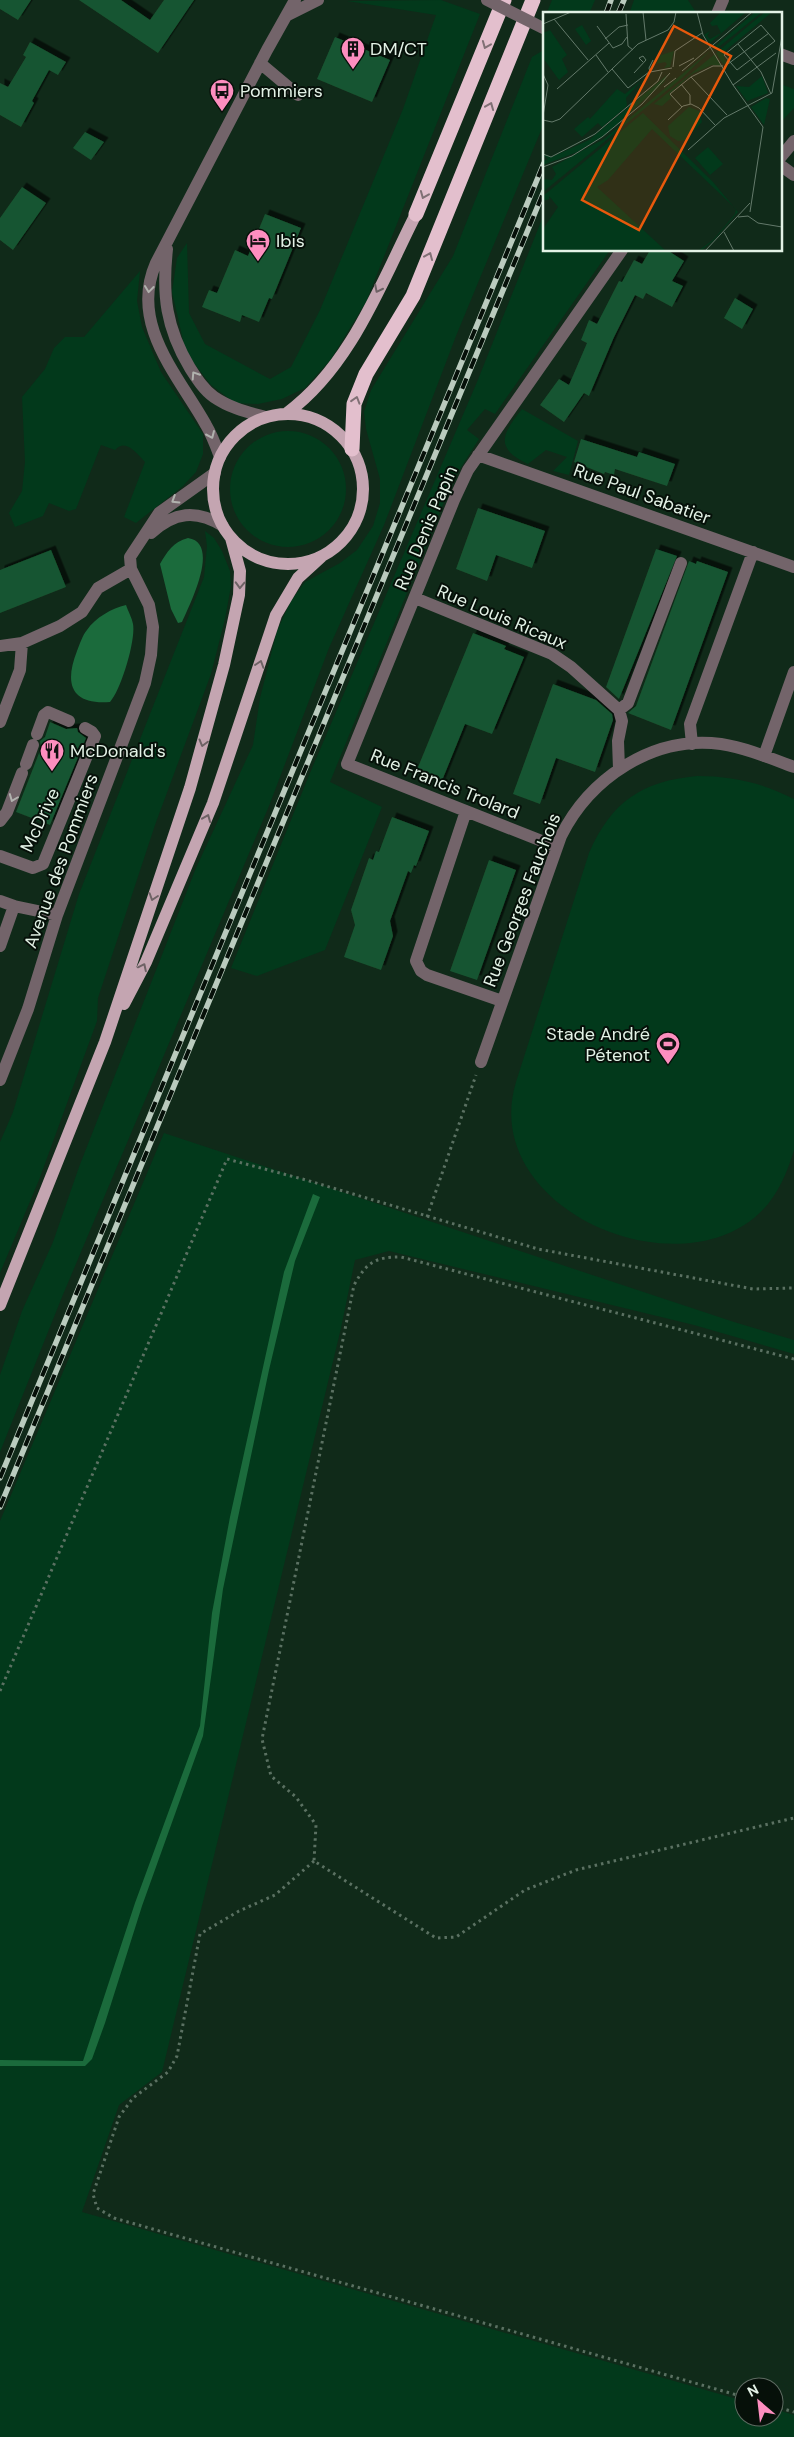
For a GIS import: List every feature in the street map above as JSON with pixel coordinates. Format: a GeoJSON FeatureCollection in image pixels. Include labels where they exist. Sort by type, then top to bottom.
{"type":"FeatureCollection","features":[{"type":"Feature","properties":{"kind":"highway"},"geometry":{"type":"LineString","coordinates":[[416,214],[504,0]]}},
{"type":"Feature","properties":{"kind":"highway"},"geometry":{"type":"LineString","coordinates":[[352,449],[351,430],[354,404],[357,396],[366,374],[413,296],[532,0]]}},
{"type":"Feature","properties":{"kind":"main road"},"geometry":{"type":"LineString","coordinates":[[287,413],[311,394],[344,352],[416,214]]}},
{"type":"Feature","properties":{"kind":"main road"},"geometry":{"type":"LineString","coordinates":[[105,1042],[146,962],[203,828],[221,781],[276,615],[298,578],[321,557],[337,546],[350,532],[362,505],[363,476],[352,449],[340,434],[324,422],[306,416],[287,413],[265,417],[238,432],[220,457],[215,473],[214,500],[223,526],[231,538],[245,551],[272,563],[302,563],[321,557]]}},
{"type":"Feature","properties":{"kind":"main road"},"geometry":{"type":"LineString","coordinates":[[0,1305],[105,1042],[190,788],[230,639],[239,595],[240,571],[231,538]]}},
{"type":"Feature","properties":{"kind":"street"},"geometry":{"type":"LineString","coordinates":[[220,457],[207,426],[161,353],[152,330],[148,304],[149,284],[156,263],[260,63],[295,0]]}},
{"type":"Feature","properties":{"kind":"street"},"geometry":{"type":"LineString","coordinates":[[286,16],[318,0]]}},
{"type":"Feature","properties":{"kind":"street"},"geometry":{"type":"LineString","coordinates":[[487,0],[543,28]]}},
{"type":"Feature","properties":{"kind":"street"},"geometry":{"type":"LineString","coordinates":[[718,12],[723,0]]}},
{"type":"Feature","properties":{"kind":"street"},"geometry":{"type":"LineString","coordinates":[[782,55],[794,59]]}},
{"type":"Feature","properties":{"kind":"street"},"geometry":{"type":"LineString","coordinates":[[260,63],[298,95]]}},
{"type":"Feature","properties":{"kind":"street"},"geometry":{"type":"LineString","coordinates":[[782,156],[794,141]]}},
{"type":"Feature","properties":{"kind":"street"},"geometry":{"type":"LineString","coordinates":[[782,166],[794,174]]}},
{"type":"Feature","properties":{"kind":"street"},"geometry":{"type":"LineString","coordinates":[[167,244],[164,271],[166,302],[170,327],[179,350],[208,392],[233,407],[265,417]]}},
{"type":"Feature","properties":{"kind":"street","name":"Rue Denis Papin"},"geometry":{"type":"LineString","coordinates":[[348,764],[454,500],[478,455],[621,251]]}},
{"type":"Feature","properties":{"kind":"street","name":"Rue Paul Sabatier"},"geometry":{"type":"LineString","coordinates":[[478,455],[794,567]]}},
{"type":"Feature","properties":{"kind":"street"},"geometry":{"type":"LineString","coordinates":[[0,646],[22,642],[46,633],[74,617],[86,606],[98,588],[131,568],[130,557],[159,513],[215,473]]}},
{"type":"Feature","properties":{"kind":"street"},"geometry":{"type":"LineString","coordinates":[[138,544],[161,524],[176,516],[206,518],[223,526]]}},
{"type":"Feature","properties":{"kind":"street"},"geometry":{"type":"LineString","coordinates":[[692,744],[690,724],[753,552]]}},
{"type":"Feature","properties":{"kind":"street"},"geometry":{"type":"LineString","coordinates":[[620,769],[618,741],[622,721],[619,710],[628,702],[680,563]]}},
{"type":"Feature","properties":{"kind":"street","name":"Avenue des Pommiers"},"geometry":{"type":"LineString","coordinates":[[0,1080],[23,1024],[58,915],[134,716],[149,668],[153,641],[152,617],[149,605],[131,568]]}},
{"type":"Feature","properties":{"kind":"street","name":"Rue Louis Ricaux"},"geometry":{"type":"LineString","coordinates":[[415,598],[552,654],[572,667],[619,710]]}},
{"type":"Feature","properties":{"kind":"street"},"geometry":{"type":"LineString","coordinates":[[0,722],[20,670],[22,642]]}},
{"type":"Feature","properties":{"kind":"street"},"geometry":{"type":"LineString","coordinates":[[764,756],[794,672]]}},
{"type":"Feature","properties":{"kind":"street","name":"McDrive"},"geometry":{"type":"LineString","coordinates":[[0,821],[7,812],[44,715],[48,712],[68,722]]}},
{"type":"Feature","properties":{"kind":"street","name":"McDrive"},"geometry":{"type":"LineString","coordinates":[[0,856],[33,868],[43,864],[95,736],[85,728]]}},
{"type":"Feature","properties":{"kind":"street","name":"Rue Georges Fauchois"},"geometry":{"type":"LineString","coordinates":[[481,1062],[557,847],[573,814],[581,803],[620,769],[655,752],[692,744],[726,745],[794,767]]}},
{"type":"Feature","properties":{"kind":"street","name":"Rue Francis Trolard"},"geometry":{"type":"LineString","coordinates":[[348,764],[557,847]]}},
{"type":"Feature","properties":{"kind":"street"},"geometry":{"type":"LineString","coordinates":[[466,811],[416,961],[421,971],[427,975],[502,1001]]}},
{"type":"Feature","properties":{"kind":"street"},"geometry":{"type":"LineString","coordinates":[[0,901],[14,906],[58,915]]}},
{"type":"Feature","properties":{"kind":"street"},"geometry":{"type":"LineString","coordinates":[[0,946],[14,906]]}},
{"type":"Feature","properties":{"kind":"path"},"geometry":{"type":"LineString","coordinates":[[427,1217],[481,1062]]}},
{"type":"Feature","properties":{"kind":"path"},"geometry":{"type":"LineString","coordinates":[[0,1691],[227,1159],[306,1180],[547,1251],[753,1289],[794,1288]]}},
{"type":"Feature","properties":{"kind":"path"},"geometry":{"type":"LineString","coordinates":[[734,2395],[114,2218],[97,2208],[93,2194],[119,2118],[133,2098],[168,2072],[177,2056],[200,1934],[239,1911],[275,1894],[314,1861],[316,1826],[296,1797],[271,1776],[262,1739],[354,1285],[364,1268],[381,1257],[401,1257],[794,1359]]}},
{"type":"Feature","properties":{"kind":"path"},"geometry":{"type":"LineString","coordinates":[[314,1861],[436,1938],[456,1937],[525,1890],[576,1870],[794,1818]]}},
{"type":"Feature","properties":{"kind":"shaded area"},"geometry":{"type":"Polygon","coordinates":[[[441,0],[480,14],[366,302],[331,359],[305,388],[282,399],[258,404],[235,403],[211,385],[186,353],[172,292],[177,258],[187,243],[189,313],[205,344],[270,379],[291,367],[320,310],[403,109],[436,15],[347,1],[441,0]]]}},
{"type":"Feature","properties":{"kind":"shaded area"},"geometry":{"type":"Polygon","coordinates":[[[552,0],[595,0],[590,12],[547,12],[552,0]]]}},
{"type":"Feature","properties":{"kind":"shaded area"},"geometry":{"type":"Polygon","coordinates":[[[634,0],[688,0],[696,12],[630,12],[634,0]]]}},
{"type":"Feature","properties":{"kind":"shaded area"},"geometry":{"type":"Polygon","coordinates":[[[542,51],[542,128],[456,336],[384,525],[329,648],[269,806],[62,1297],[0,1452],[0,1375],[22,1311],[53,1242],[79,1167],[196,868],[253,745],[260,698],[277,631],[291,601],[305,582],[340,563],[357,550],[373,526],[380,503],[380,479],[366,429],[364,412],[371,390],[453,256],[532,57],[542,51]]]}},
{"type":"Feature","properties":{"kind":"shaded area"},"geometry":{"type":"Polygon","coordinates":[[[782,85],[794,89],[794,108],[782,121],[782,85]]]}},
{"type":"Feature","properties":{"kind":"shaded area"},"geometry":{"type":"Polygon","coordinates":[[[543,217],[543,251],[609,251],[495,414],[485,409],[467,430],[479,439],[453,480],[330,782],[382,807],[325,950],[257,976],[231,968],[310,773],[477,382],[543,217]]]}},
{"type":"Feature","properties":{"kind":"shaded area"},"geometry":{"type":"Polygon","coordinates":[[[140,271],[137,301],[142,327],[161,372],[203,434],[203,454],[196,472],[183,486],[136,523],[124,517],[145,462],[127,446],[119,447],[115,450],[101,445],[76,509],[69,511],[49,503],[43,516],[15,527],[9,513],[22,491],[25,462],[22,397],[45,369],[54,348],[65,337],[84,337],[140,271]]]}},
{"type":"Feature","properties":{"kind":"shaded area"},"geometry":{"type":"Polygon","coordinates":[[[522,409],[578,441],[569,475],[553,471],[567,457],[546,450],[528,464],[510,452],[506,446],[506,433],[522,409]]]}},
{"type":"Feature","properties":{"kind":"shaded area"},"geometry":{"type":"Polygon","coordinates":[[[288,431],[310,436],[329,448],[341,467],[346,489],[341,511],[329,530],[310,542],[288,547],[266,542],[247,530],[235,511],[230,489],[235,467],[247,448],[266,436],[288,431]]]}},
{"type":"Feature","properties":{"kind":"shaded area"},"geometry":{"type":"Polygon","coordinates":[[[205,531],[214,538],[222,551],[230,571],[231,586],[211,674],[155,825],[98,998],[97,1021],[39,1180],[0,1273],[0,1142],[13,1112],[79,894],[204,577],[207,546],[205,531]]]}},
{"type":"Feature","properties":{"kind":"shaded area"},"geometry":{"type":"Polygon","coordinates":[[[188,538],[198,542],[202,551],[203,562],[191,602],[182,622],[178,623],[171,609],[160,564],[174,545],[188,538]]]}},
{"type":"Feature","properties":{"kind":"shaded area"},"geometry":{"type":"Polygon","coordinates":[[[126,605],[133,631],[130,653],[119,687],[110,702],[87,700],[79,696],[71,682],[73,663],[81,640],[85,632],[99,618],[110,611],[126,605]]]}},
{"type":"Feature","properties":{"kind":"shaded area"},"geometry":{"type":"Polygon","coordinates":[[[697,776],[723,777],[747,781],[794,799],[794,1150],[779,1187],[762,1211],[754,1218],[717,1238],[674,1244],[630,1238],[588,1222],[552,1197],[525,1165],[512,1126],[516,1082],[589,853],[598,835],[607,820],[618,808],[644,789],[660,783],[697,776]]]}},
{"type":"Feature","properties":{"kind":"shaded area"},"geometry":{"type":"Polygon","coordinates":[[[164,1133],[734,1322],[794,1340],[794,1354],[694,1325],[389,1251],[355,1260],[341,1328],[162,2072],[119,2105],[82,2212],[734,2398],[734,2427],[784,2427],[784,2412],[794,2415],[794,2437],[0,2437],[0,1521],[164,1133]]]}},
{"type":"Feature","properties":{"kind":"shaded area"},"geometry":{"type":"Polygon","coordinates":[[[313,1194],[320,1197],[295,1261],[269,1370],[223,1589],[203,1736],[142,1906],[105,2023],[92,2059],[85,2066],[0,2066],[0,2060],[83,2061],[135,1903],[200,1726],[212,1613],[230,1517],[284,1272],[313,1194]]]}},
{"type":"Feature","properties":{"kind":"building"},"geometry":{"type":"Polygon","coordinates":[[[0,0],[31,0],[18,20],[0,9],[0,0]]]}},
{"type":"Feature","properties":{"kind":"building"},"geometry":{"type":"Polygon","coordinates":[[[79,0],[121,0],[150,20],[164,0],[194,0],[158,53],[79,0]]]}},
{"type":"Feature","properties":{"kind":"building","name":"DM/CT"},"geometry":{"type":"Polygon","coordinates":[[[335,37],[390,60],[372,102],[317,79],[335,37]]]}},
{"type":"Feature","properties":{"kind":"building"},"geometry":{"type":"Polygon","coordinates":[[[30,42],[66,62],[58,75],[49,70],[32,101],[34,103],[21,127],[0,115],[0,83],[8,87],[26,57],[23,55],[30,42]]]}},
{"type":"Feature","properties":{"kind":"building"},"geometry":{"type":"Polygon","coordinates":[[[85,132],[104,142],[91,160],[73,148],[85,132]]]}},
{"type":"Feature","properties":{"kind":"building"},"geometry":{"type":"Polygon","coordinates":[[[22,187],[46,203],[13,250],[0,240],[0,218],[22,187]]]}},
{"type":"Feature","properties":{"kind":"building","name":"Ibis"},"geometry":{"type":"Polygon","coordinates":[[[265,214],[301,228],[272,299],[269,298],[259,322],[242,315],[240,322],[202,307],[209,290],[217,293],[235,250],[248,256],[265,214]]]}},
{"type":"Feature","properties":{"kind":"building"},"geometry":{"type":"Polygon","coordinates":[[[649,251],[669,251],[684,261],[672,281],[683,286],[672,307],[646,293],[643,299],[635,295],[614,337],[589,396],[584,393],[564,422],[540,405],[559,379],[569,385],[587,343],[581,340],[589,320],[597,324],[619,281],[622,282],[634,260],[642,264],[649,251]]]}},
{"type":"Feature","properties":{"kind":"building"},"geometry":{"type":"Polygon","coordinates":[[[735,298],[753,309],[742,329],[724,318],[735,298]]]}},
{"type":"Feature","properties":{"kind":"building"},"geometry":{"type":"Polygon","coordinates":[[[581,439],[637,457],[639,452],[675,464],[667,486],[615,469],[614,475],[605,472],[604,474],[574,462],[581,439]]]}},
{"type":"Feature","properties":{"kind":"building"},"geometry":{"type":"Polygon","coordinates":[[[478,508],[545,531],[532,568],[496,555],[487,581],[456,569],[478,508]]]}},
{"type":"Feature","properties":{"kind":"building"},"geometry":{"type":"Polygon","coordinates":[[[656,549],[677,556],[619,699],[606,687],[656,549]]]}},
{"type":"Feature","properties":{"kind":"building"},"geometry":{"type":"Polygon","coordinates":[[[51,550],[66,587],[0,613],[0,570],[51,550]]]}},
{"type":"Feature","properties":{"kind":"building"},"geometry":{"type":"Polygon","coordinates":[[[689,561],[696,564],[697,561],[728,572],[671,730],[628,713],[636,706],[689,561]]]}},
{"type":"Feature","properties":{"kind":"building"},"geometry":{"type":"Polygon","coordinates":[[[473,633],[506,646],[504,649],[524,657],[492,734],[465,724],[441,783],[416,772],[473,633]]]}},
{"type":"Feature","properties":{"kind":"building"},"geometry":{"type":"Polygon","coordinates":[[[553,684],[596,700],[612,714],[613,720],[595,772],[556,758],[540,804],[513,794],[553,684]]]}},
{"type":"Feature","properties":{"kind":"building","name":"McDonald's"},"geometry":{"type":"Polygon","coordinates":[[[50,722],[66,729],[77,728],[78,732],[86,738],[50,825],[16,812],[41,748],[40,741],[45,737],[50,722]]]}},
{"type":"Feature","properties":{"kind":"building"},"geometry":{"type":"Polygon","coordinates":[[[392,817],[429,831],[416,866],[414,865],[411,873],[408,871],[390,921],[393,936],[381,970],[344,957],[355,925],[351,910],[369,858],[373,860],[376,851],[379,852],[392,817]]]}},
{"type":"Feature","properties":{"kind":"building"},"geometry":{"type":"Polygon","coordinates":[[[489,860],[516,870],[477,980],[450,971],[489,860]]]}},
{"type":"Feature","properties":{"kind":"railway"},"geometry":{"type":"LineString","coordinates":[[607,12],[611,0]]}},
{"type":"Feature","properties":{"kind":"railway"},"geometry":{"type":"LineString","coordinates":[[619,12],[624,0]]}},
{"type":"Feature","properties":{"kind":"railway"},"geometry":{"type":"LineString","coordinates":[[0,1478],[543,165]]}},
{"type":"Feature","properties":{"kind":"railway"},"geometry":{"type":"LineString","coordinates":[[0,1507],[543,193]]}},
{"type":"Feature","properties":{"kind":"place","name":"DM/CT"},"geometry":{"type":"Point","coordinates":[353,70]}},
{"type":"Feature","properties":{"kind":"place","name":"Pommiers"},"geometry":{"type":"Point","coordinates":[222,112]}},
{"type":"Feature","properties":{"kind":"place","name":"Ibis"},"geometry":{"type":"Point","coordinates":[258,262]}},
{"type":"Feature","properties":{"kind":"place","name":"McDonald's"},"geometry":{"type":"Point","coordinates":[52,772]}},
{"type":"Feature","properties":{"kind":"place","name":"Stade André Pétenot"},"geometry":{"type":"Point","coordinates":[668,1065]}}]}
